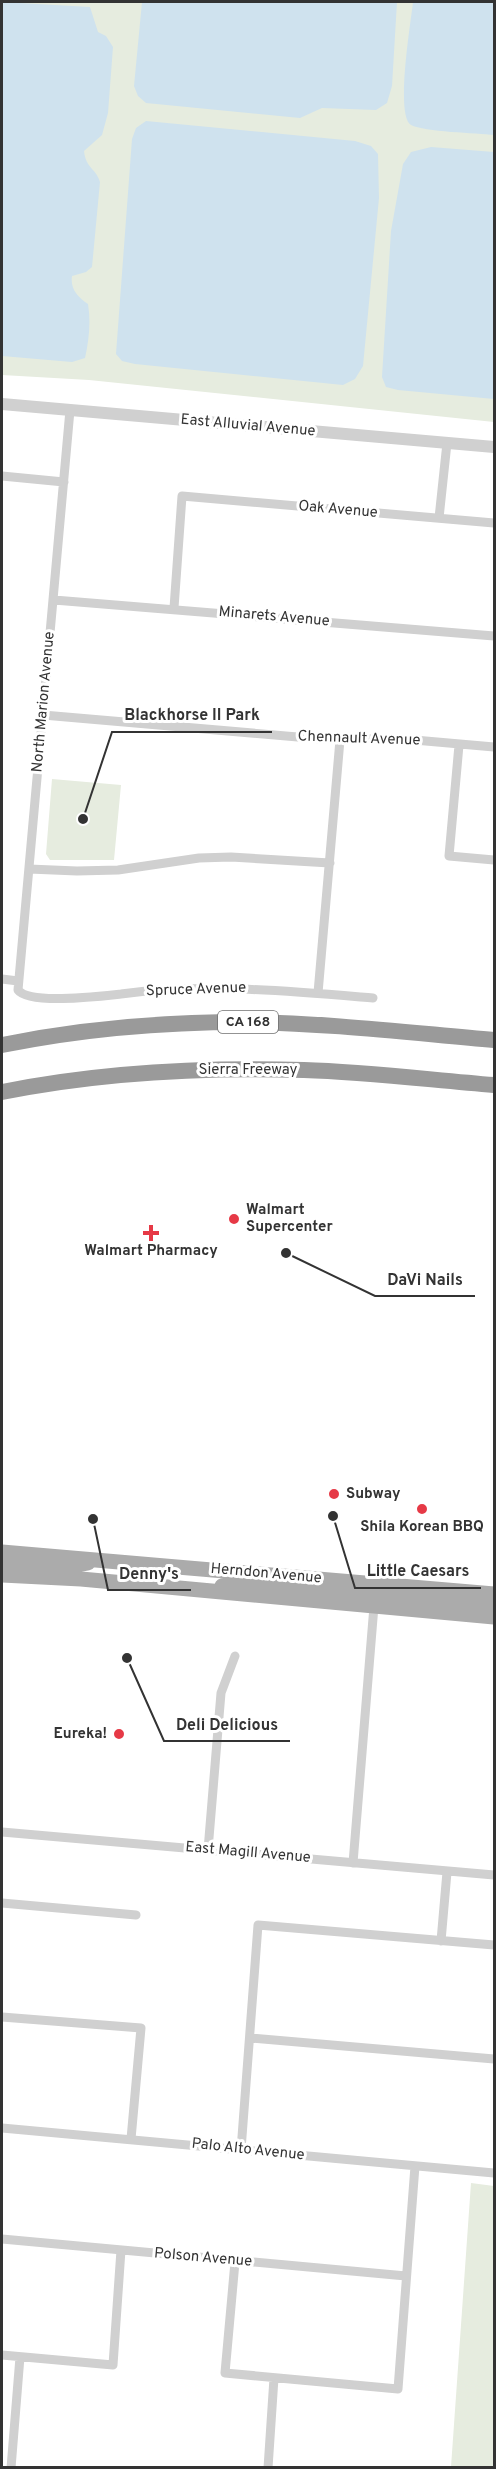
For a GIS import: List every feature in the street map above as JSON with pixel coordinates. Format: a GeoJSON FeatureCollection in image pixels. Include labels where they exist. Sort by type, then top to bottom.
{"type":"FeatureCollection","features":[{"type":"Feature","properties":{"kind":"highway","name":"CA 168"},"geometry":{"type":"LineString","coordinates":[[2,1045],[92,1031],[167,1024],[245,1022],[322,1025],[495,1040]]}},
{"type":"Feature","properties":{"kind":"highway","name":"Sierra Freeway"},"geometry":{"type":"LineString","coordinates":[[2,1092],[140,1072],[224,1069],[307,1070],[495,1085]]}},
{"type":"Feature","properties":{"kind":"main road","name":"Herndon Avenue"},"geometry":{"type":"LineString","coordinates":[[2,1552],[495,1594]]}},
{"type":"Feature","properties":{"kind":"main road"},"geometry":{"type":"LineString","coordinates":[[2,1562],[67,1567],[109,1560]]}},
{"type":"Feature","properties":{"kind":"main road","name":"Herndon Avenue"},"geometry":{"type":"LineString","coordinates":[[2,1575],[495,1617]]}},
{"type":"Feature","properties":{"kind":"main road"},"geometry":{"type":"LineString","coordinates":[[195,1590],[241,1583],[367,1594],[377,1590],[382,1584]]}},
{"type":"Feature","properties":{"kind":"main road"},"geometry":{"type":"LineString","coordinates":[[374,1606],[378,1597],[384,1595],[495,1605]]}},
{"type":"Feature","properties":{"kind":"street","name":"East Alluvial Avenue"},"geometry":{"type":"LineString","coordinates":[[2,404],[495,447]]}},
{"type":"Feature","properties":{"kind":"street","name":"North Marion Avenue"},"geometry":{"type":"LineString","coordinates":[[20,993],[18,981],[70,410]]}},
{"type":"Feature","properties":{"kind":"street"},"geometry":{"type":"LineString","coordinates":[[439,518],[447,443]]}},
{"type":"Feature","properties":{"kind":"street"},"geometry":{"type":"LineString","coordinates":[[2,476],[64,482]]}},
{"type":"Feature","properties":{"kind":"street","name":"Oak Avenue"},"geometry":{"type":"LineString","coordinates":[[174,608],[182,496],[495,523]]}},
{"type":"Feature","properties":{"kind":"street","name":"Minarets Avenue"},"geometry":{"type":"LineString","coordinates":[[54,600],[495,636]]}},
{"type":"Feature","properties":{"kind":"street","name":"Chennault Avenue"},"geometry":{"type":"LineString","coordinates":[[43,715],[340,740],[403,739],[495,747]]}},
{"type":"Feature","properties":{"kind":"street"},"geometry":{"type":"LineString","coordinates":[[318,993],[340,740]]}},
{"type":"Feature","properties":{"kind":"street"},"geometry":{"type":"LineString","coordinates":[[459,745],[449,856],[495,860]]}},
{"type":"Feature","properties":{"kind":"street"},"geometry":{"type":"LineString","coordinates":[[29,869],[77,872],[118,870],[200,858],[231,857],[330,863]]}},
{"type":"Feature","properties":{"kind":"street"},"geometry":{"type":"LineString","coordinates":[[2,979],[18,981]]}},
{"type":"Feature","properties":{"kind":"street","name":"Spruce Avenue"},"geometry":{"type":"LineString","coordinates":[[20,993],[64,998],[158,990],[234,988],[373,998]]}},
{"type":"Feature","properties":{"kind":"street"},"geometry":{"type":"LineString","coordinates":[[353,1863],[374,1606]]}},
{"type":"Feature","properties":{"kind":"street"},"geometry":{"type":"LineString","coordinates":[[208,1850],[221,1692],[235,1656]]}},
{"type":"Feature","properties":{"kind":"street","name":"East Magill Avenue"},"geometry":{"type":"LineString","coordinates":[[2,1832],[495,1875]]}},
{"type":"Feature","properties":{"kind":"street"},"geometry":{"type":"LineString","coordinates":[[441,1941],[447,1872]]}},
{"type":"Feature","properties":{"kind":"street"},"geometry":{"type":"LineString","coordinates":[[2,1904],[136,1915]]}},
{"type":"Feature","properties":{"kind":"street"},"geometry":{"type":"LineString","coordinates":[[241,2150],[258,1924],[495,1945]]}},
{"type":"Feature","properties":{"kind":"street"},"geometry":{"type":"LineString","coordinates":[[2,2017],[141,2028],[131,2139]]}},
{"type":"Feature","properties":{"kind":"street"},"geometry":{"type":"LineString","coordinates":[[250,2038],[495,2059]]}},
{"type":"Feature","properties":{"kind":"street","name":"Palo Alto Avenue"},"geometry":{"type":"LineString","coordinates":[[2,2128],[495,2173]]}},
{"type":"Feature","properties":{"kind":"street"},"geometry":{"type":"LineString","coordinates":[[235,2262],[225,2373],[398,2389],[415,2166]]}},
{"type":"Feature","properties":{"kind":"street","name":"Polson Avenue"},"geometry":{"type":"LineString","coordinates":[[2,2239],[405,2276]]}},
{"type":"Feature","properties":{"kind":"street"},"geometry":{"type":"LineString","coordinates":[[2,2355],[113,2365],[121,2250]]}},
{"type":"Feature","properties":{"kind":"street"},"geometry":{"type":"LineString","coordinates":[[11,2468],[20,2357]]}},
{"type":"Feature","properties":{"kind":"street"},"geometry":{"type":"LineString","coordinates":[[268,2468],[274,2378]]}},
{"type":"Feature","properties":{"kind":"shaded area"},"geometry":{"type":"Polygon","coordinates":[[[2,2],[494,2],[494,422],[89,380],[2,375],[2,2]]]}},
{"type":"Feature","properties":{"kind":"shaded area"},"geometry":{"type":"Polygon","coordinates":[[[52,779],[121,785],[114,860],[50,860],[46,854],[52,779]]]}},
{"type":"Feature","properties":{"kind":"shaded area"},"geometry":{"type":"Polygon","coordinates":[[[471,2183],[494,2186],[494,2467],[451,2467],[471,2183]]]}},
{"type":"Feature","properties":{"kind":"water"},"geometry":{"type":"Polygon","coordinates":[[[2,2],[90,7],[98,32],[106,36],[113,47],[108,113],[102,135],[84,151],[89,165],[100,182],[92,267],[86,272],[72,276],[72,285],[76,292],[88,304],[89,324],[85,358],[72,362],[2,356],[2,2]]]}},
{"type":"Feature","properties":{"kind":"water"},"geometry":{"type":"Polygon","coordinates":[[[142,2],[397,2],[392,86],[387,103],[376,110],[322,108],[300,118],[146,103],[138,96],[134,86],[142,2]]]}},
{"type":"Feature","properties":{"kind":"water"},"geometry":{"type":"Polygon","coordinates":[[[413,2],[494,2],[494,135],[427,129],[411,125],[406,118],[404,87],[413,2]]]}},
{"type":"Feature","properties":{"kind":"water"},"geometry":{"type":"Polygon","coordinates":[[[146,121],[355,141],[371,146],[378,154],[379,198],[363,366],[355,379],[343,385],[135,364],[122,361],[116,354],[132,139],[136,128],[146,121]]]}},
{"type":"Feature","properties":{"kind":"water"},"geometry":{"type":"Polygon","coordinates":[[[431,147],[494,152],[494,399],[398,390],[386,387],[382,377],[391,231],[403,164],[411,152],[431,147]]]}},
{"type":"Feature","properties":{"kind":"place","name":"Blackhorse II Park"},"geometry":{"type":"Point","coordinates":[83,819]}},
{"type":"Feature","properties":{"kind":"place","name":"Walmart Supercenter"},"geometry":{"type":"Point","coordinates":[234,1219]}},
{"type":"Feature","properties":{"kind":"place","name":"Walmart Pharmacy"},"geometry":{"type":"Point","coordinates":[151,1233]}},
{"type":"Feature","properties":{"kind":"place","name":"DaVi Nails"},"geometry":{"type":"Point","coordinates":[286,1253]}},
{"type":"Feature","properties":{"kind":"place","name":"Subway"},"geometry":{"type":"Point","coordinates":[334,1494]}},
{"type":"Feature","properties":{"kind":"place","name":"Shila Korean BBQ"},"geometry":{"type":"Point","coordinates":[422,1509]}},
{"type":"Feature","properties":{"kind":"place","name":"Little Caesars"},"geometry":{"type":"Point","coordinates":[333,1516]}},
{"type":"Feature","properties":{"kind":"place","name":"Denny's"},"geometry":{"type":"Point","coordinates":[93,1519]}},
{"type":"Feature","properties":{"kind":"place","name":"Deli Delicious"},"geometry":{"type":"Point","coordinates":[127,1658]}},
{"type":"Feature","properties":{"kind":"place","name":"Eureka!"},"geometry":{"type":"Point","coordinates":[119,1734]}}]}
